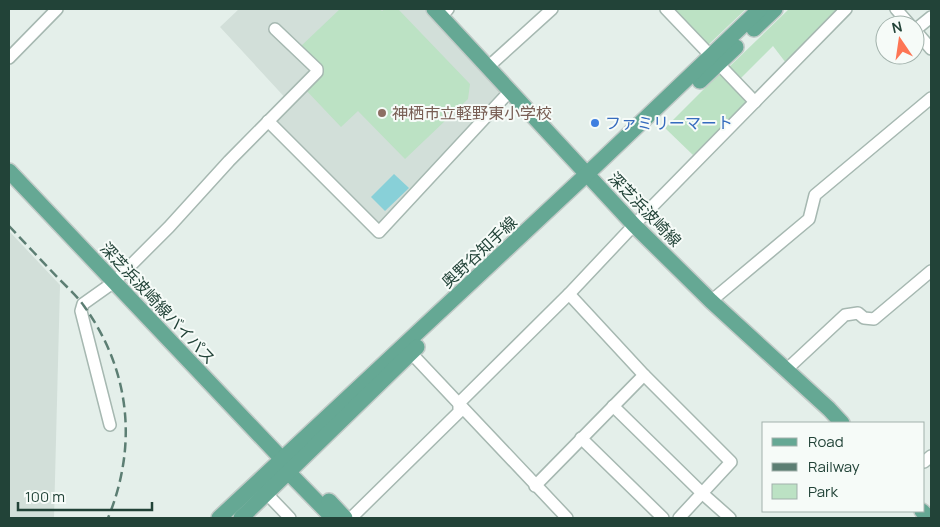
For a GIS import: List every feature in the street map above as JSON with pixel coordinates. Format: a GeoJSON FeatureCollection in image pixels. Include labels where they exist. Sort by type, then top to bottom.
{"type":"FeatureCollection","features":[{"type":"Feature","properties":{"kind":"main road","name":"奥野谷知手線"},"geometry":{"type":"LineString","coordinates":[[714,60],[760,9]]}},
{"type":"Feature","properties":{"kind":"main road","name":"奥野谷知手線"},"geometry":{"type":"LineString","coordinates":[[241,518],[267,494],[289,466],[590,178],[714,60],[775,9]]}},
{"type":"Feature","properties":{"kind":"main road","name":"深芝浜波崎線"},"geometry":{"type":"LineString","coordinates":[[441,11],[488,67],[634,224],[711,301],[841,422]]}},
{"type":"Feature","properties":{"kind":"main road","name":"深芝浜波崎線バイパス"},"geometry":{"type":"LineString","coordinates":[[9,171],[289,466],[333,518]]}},
{"type":"Feature","properties":{"kind":"main road","name":"奥野谷知手線"},"geometry":{"type":"LineString","coordinates":[[219,518],[289,466],[411,353],[590,178]]}},
{"type":"Feature","properties":{"kind":"main road","name":"深芝浜波崎線バイパス"},"geometry":{"type":"LineString","coordinates":[[289,466],[345,518]]}},
{"type":"Feature","properties":{"kind":"street"},"geometry":{"type":"LineString","coordinates":[[9,58],[57,9]]}},
{"type":"Feature","properties":{"kind":"street"},"geometry":{"type":"LineString","coordinates":[[488,67],[552,9]]}},
{"type":"Feature","properties":{"kind":"street"},"geometry":{"type":"LineString","coordinates":[[666,9],[755,102]]}},
{"type":"Feature","properties":{"kind":"street"},"geometry":{"type":"LineString","coordinates":[[351,518],[459,412],[459,403],[569,294],[634,224],[846,9]]}},
{"type":"Feature","properties":{"kind":"street"},"geometry":{"type":"LineString","coordinates":[[110,425],[81,311],[83,304],[114,282],[169,228],[229,161],[317,72],[317,69],[275,29]]}},
{"type":"Feature","properties":{"kind":"street"},"geometry":{"type":"LineString","coordinates":[[268,121],[379,232],[510,90]]}},
{"type":"Feature","properties":{"kind":"street"},"geometry":{"type":"LineString","coordinates":[[711,301],[809,219],[815,196],[931,98]]}},
{"type":"Feature","properties":{"kind":"street"},"geometry":{"type":"LineString","coordinates":[[786,370],[845,315],[858,313],[864,318],[874,319],[931,271]]}},
{"type":"Feature","properties":{"kind":"street"},"geometry":{"type":"LineString","coordinates":[[569,294],[644,375],[731,462],[679,518]]}},
{"type":"Feature","properties":{"kind":"street"},"geometry":{"type":"LineString","coordinates":[[411,353],[567,518]]}},
{"type":"Feature","properties":{"kind":"street"},"geometry":{"type":"LineString","coordinates":[[535,486],[644,375]]}},
{"type":"Feature","properties":{"kind":"street"},"geometry":{"type":"LineString","coordinates":[[613,406],[730,518]]}},
{"type":"Feature","properties":{"kind":"street"},"geometry":{"type":"LineString","coordinates":[[581,438],[663,518]]}},
{"type":"Feature","properties":{"kind":"street"},"geometry":{"type":"LineString","coordinates":[[267,494],[290,518]]}},
{"type":"Feature","properties":{"kind":"shaded area","name":"神栖市立軽野東小学校"},"geometry":{"type":"Polygon","coordinates":[[[239,9],[425,9],[503,91],[379,227],[271,122],[290,103],[220,27],[239,9]]]}},
{"type":"Feature","properties":{"kind":"shaded area"},"geometry":{"type":"Polygon","coordinates":[[[9,231],[60,285],[54,518],[9,518],[9,231]]]}},
{"type":"Feature","properties":{"kind":"green space"},"geometry":{"type":"Polygon","coordinates":[[[340,9],[380,9],[382,11],[385,9],[398,9],[470,84],[468,99],[405,159],[358,111],[341,127],[304,88],[322,71],[300,47],[340,9]]]}},
{"type":"Feature","properties":{"kind":"green space"},"geometry":{"type":"Polygon","coordinates":[[[675,9],[746,9],[707,46],[675,9]]]}},
{"type":"Feature","properties":{"kind":"green space"},"geometry":{"type":"Polygon","coordinates":[[[789,9],[839,9],[786,63],[773,46],[740,79],[729,67],[789,9]]]}},
{"type":"Feature","properties":{"kind":"green space"},"geometry":{"type":"Polygon","coordinates":[[[719,74],[724,76],[747,102],[693,155],[665,128],[719,74]]]}},
{"type":"Feature","properties":{"kind":"water"},"geometry":{"type":"Polygon","coordinates":[[[394,174],[409,188],[385,211],[371,197],[394,174]]]}},
{"type":"Feature","properties":{"kind":"railway"},"geometry":{"type":"LineString","coordinates":[[9,226],[81,302],[99,330],[120,382],[125,409],[126,436],[117,491],[108,518]]}},
{"type":"Feature","properties":{"kind":"place","name":"神栖市立軽野東小学校"},"geometry":{"type":"Point","coordinates":[382,113]}},
{"type":"Feature","properties":{"kind":"place","name":"ファミリーマート"},"geometry":{"type":"Point","coordinates":[595,123]}}]}
